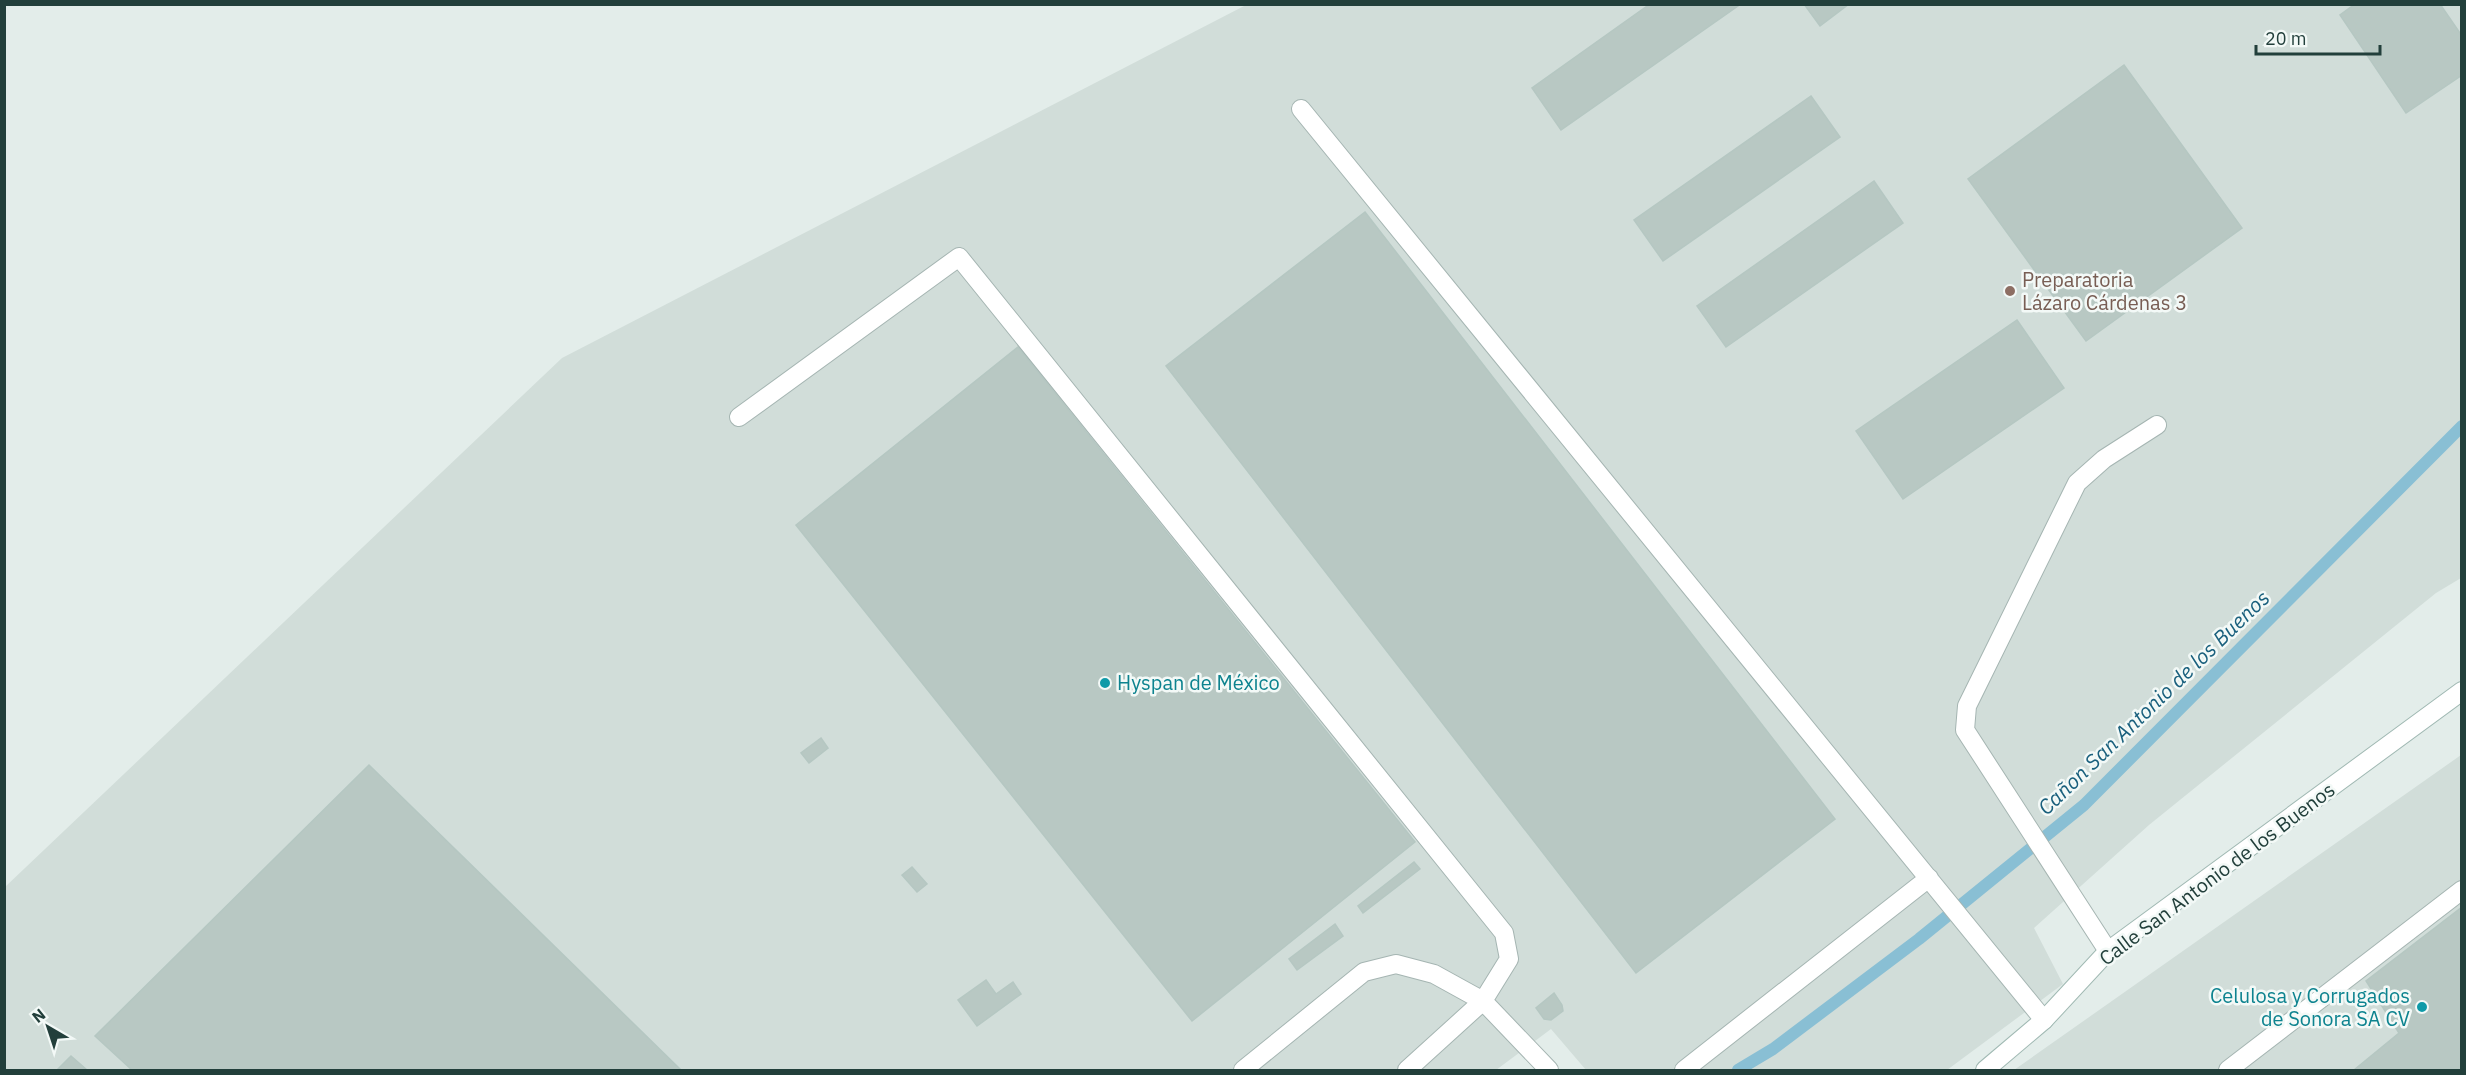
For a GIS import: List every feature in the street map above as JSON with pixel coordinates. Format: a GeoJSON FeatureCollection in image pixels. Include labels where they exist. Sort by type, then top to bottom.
{"type":"FeatureCollection","features":[{"type":"Feature","properties":{"kind":"street"},"geometry":{"type":"LineString","coordinates":[[1301,109],[2044,1020]]}},
{"type":"Feature","properties":{"kind":"street"},"geometry":{"type":"LineString","coordinates":[[739,417],[959,257],[1504,933],[1509,959],[1483,1001],[1407,1071]]}},
{"type":"Feature","properties":{"kind":"street"},"geometry":{"type":"LineString","coordinates":[[2109,951],[1965,730],[1967,706],[2076,483],[2104,459],[2157,425]]}},
{"type":"Feature","properties":{"kind":"street","name":"Calle San Antonio de los Buenos"},"geometry":{"type":"LineString","coordinates":[[1984,1071],[2044,1020],[2109,951],[2462,691]]}},
{"type":"Feature","properties":{"kind":"street"},"geometry":{"type":"LineString","coordinates":[[1684,1071],[1929,878]]}},
{"type":"Feature","properties":{"kind":"street"},"geometry":{"type":"LineString","coordinates":[[2228,1071],[2462,890]]}},
{"type":"Feature","properties":{"kind":"street"},"geometry":{"type":"LineString","coordinates":[[1243,1071],[1364,972],[1396,964],[1434,974],[1483,1001],[1549,1071]]}},
{"type":"Feature","properties":{"kind":"shaded area"},"geometry":{"type":"Polygon","coordinates":[[[1246,5],[2461,5],[2461,578],[2436,593],[2149,825],[2034,928],[2063,984],[1947,1070],[1586,1070],[1551,1029],[1496,1070],[5,1070],[5,887],[562,358],[1246,5]]]}},
{"type":"Feature","properties":{"kind":"shaded area"},"geometry":{"type":"Polygon","coordinates":[[[2461,755],[2461,1070],[2014,1070],[2461,755]]]}},
{"type":"Feature","properties":{"kind":"building"},"geometry":{"type":"Polygon","coordinates":[[[1650,4],[1738,6],[1561,130],[1532,88],[1650,4]]]}},
{"type":"Feature","properties":{"kind":"building"},"geometry":{"type":"Polygon","coordinates":[[[1804,4],[1849,4],[1820,26],[1804,4]]]}},
{"type":"Feature","properties":{"kind":"building"},"geometry":{"type":"Polygon","coordinates":[[[2355,4],[2440,4],[2462,36],[2462,75],[2406,113],[2340,15],[2355,4]]]}},
{"type":"Feature","properties":{"kind":"building"},"geometry":{"type":"Polygon","coordinates":[[[2124,65],[2242,228],[2086,341],[1968,179],[2124,65]]]}},
{"type":"Feature","properties":{"kind":"building"},"geometry":{"type":"Polygon","coordinates":[[[1811,96],[1840,137],[1663,261],[1634,220],[1811,96]]]}},
{"type":"Feature","properties":{"kind":"building"},"geometry":{"type":"Polygon","coordinates":[[[1874,181],[1903,223],[1726,347],[1697,306],[1874,181]]]}},
{"type":"Feature","properties":{"kind":"building"},"geometry":{"type":"Polygon","coordinates":[[[1365,212],[1835,819],[1636,973],[1166,366],[1365,212]]]}},
{"type":"Feature","properties":{"kind":"building"},"geometry":{"type":"Polygon","coordinates":[[[2017,320],[2064,388],[1903,499],[1856,431],[2017,320]]]}},
{"type":"Feature","properties":{"kind":"building","name":"Hyspan de México"},"geometry":{"type":"Polygon","coordinates":[[[1018,347],[1415,842],[1192,1021],[796,525],[1018,347]]]}},
{"type":"Feature","properties":{"kind":"building"},"geometry":{"type":"Polygon","coordinates":[[[821,738],[828,748],[809,763],[801,753],[821,738]]]}},
{"type":"Feature","properties":{"kind":"building"},"geometry":{"type":"Polygon","coordinates":[[[369,765],[681,1070],[132,1070],[95,1036],[369,765]]]}},
{"type":"Feature","properties":{"kind":"building"},"geometry":{"type":"Polygon","coordinates":[[[1414,862],[1420,869],[1363,913],[1358,906],[1414,862]]]}},
{"type":"Feature","properties":{"kind":"building"},"geometry":{"type":"Polygon","coordinates":[[[912,867],[927,884],[917,892],[902,875],[912,867]]]}},
{"type":"Feature","properties":{"kind":"building","name":"Celulosa y Corrugados de Sonora SA CV"},"geometry":{"type":"Polygon","coordinates":[[[2462,907],[2462,1070],[2354,1070],[2399,1033],[2366,981],[2462,907]]]}},
{"type":"Feature","properties":{"kind":"building"},"geometry":{"type":"Polygon","coordinates":[[[1335,924],[1343,936],[1297,970],[1289,959],[1335,924]]]}},
{"type":"Feature","properties":{"kind":"building"},"geometry":{"type":"Polygon","coordinates":[[[986,980],[996,994],[1013,982],[1021,994],[977,1026],[958,1000],[986,980]]]}},
{"type":"Feature","properties":{"kind":"building"},"geometry":{"type":"Polygon","coordinates":[[[1554,993],[1563,1011],[1551,1020],[1544,1019],[1536,1008],[1554,993]]]}},
{"type":"Feature","properties":{"kind":"building"},"geometry":{"type":"Polygon","coordinates":[[[71,1056],[87,1070],[57,1070],[71,1056]]]}},
{"type":"Feature","properties":{"kind":"waterway","name":"Cañon San Antonio de los Buenos"},"geometry":{"type":"LineString","coordinates":[[1738,1070],[1773,1049],[1919,939],[2084,805],[2462,426]]}},
{"type":"Feature","properties":{"kind":"place","name":"Preparatoria Lázaro Cárdenas 3"},"geometry":{"type":"Point","coordinates":[2010,291]}},
{"type":"Feature","properties":{"kind":"place","name":"Hyspan de México"},"geometry":{"type":"Point","coordinates":[1105,683]}},
{"type":"Feature","properties":{"kind":"place","name":"Celulosa y Corrugados de Sonora SA CV"},"geometry":{"type":"Point","coordinates":[2422,1007]}}]}
